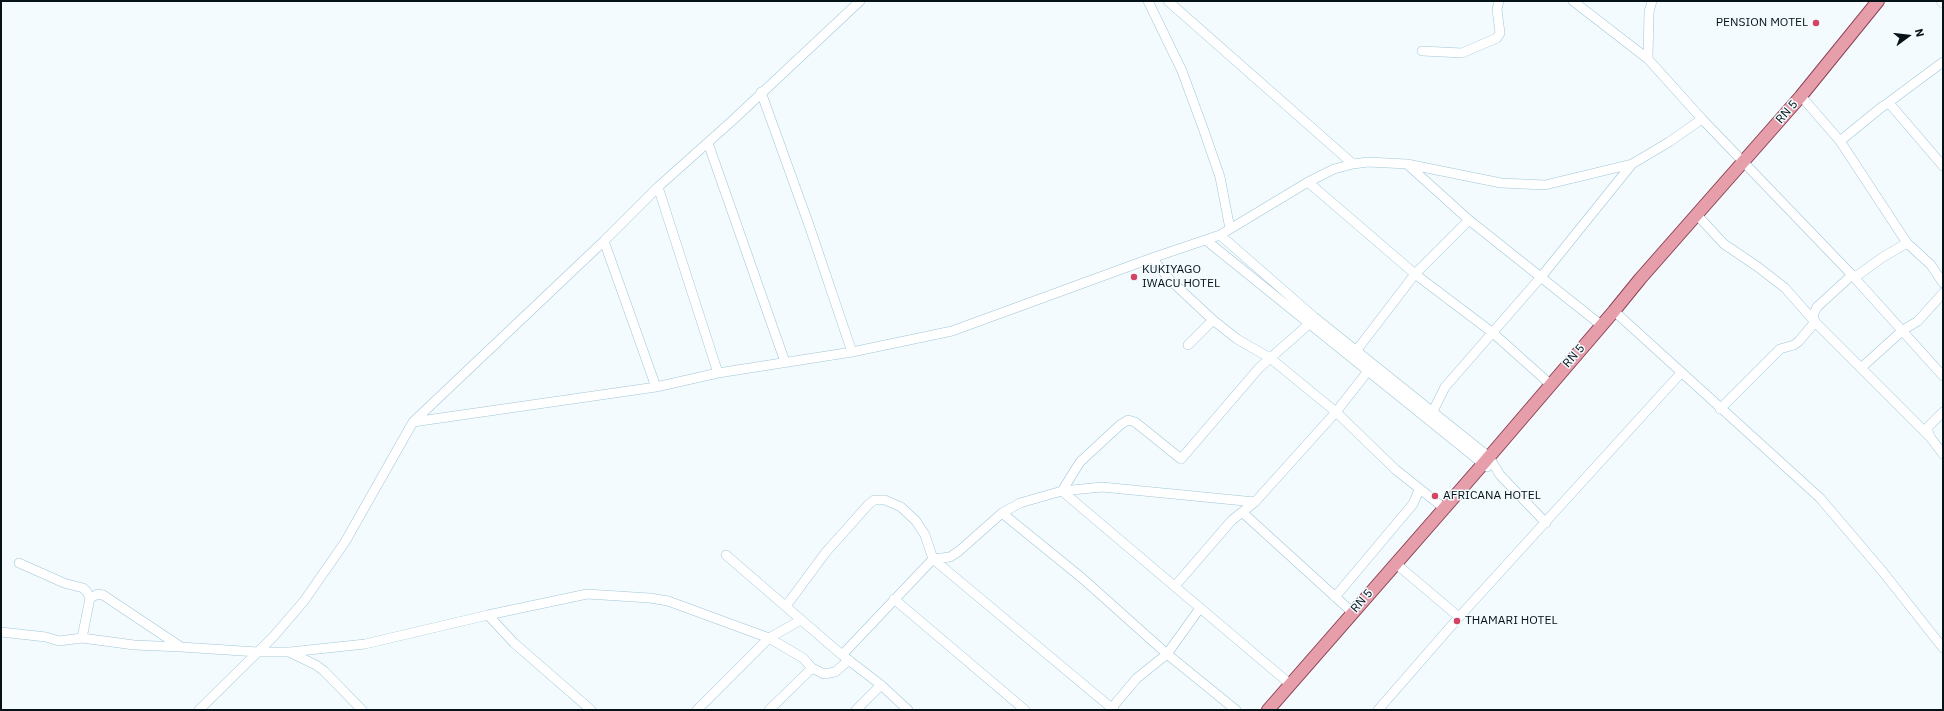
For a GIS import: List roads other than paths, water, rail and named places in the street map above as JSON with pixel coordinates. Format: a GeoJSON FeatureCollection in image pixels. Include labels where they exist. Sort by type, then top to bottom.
{"type":"FeatureCollection","features":[{"type":"Feature","properties":{"kind":"main road","name":"RN 5"},"geometry":{"type":"LineString","coordinates":[[1268,710],[1486,460],[1640,279],[1801,96],[1878,1]]}},
{"type":"Feature","properties":{"kind":"street"},"geometry":{"type":"LineString","coordinates":[[199,710],[258,652],[304,601],[345,542],[413,422],[658,187],[708,143],[860,1]]}},
{"type":"Feature","properties":{"kind":"street"},"geometry":{"type":"LineString","coordinates":[[1148,1],[1182,71],[1203,128],[1220,176],[1230,229]]}},
{"type":"Feature","properties":{"kind":"street"},"geometry":{"type":"LineString","coordinates":[[1168,1],[1353,164]]}},
{"type":"Feature","properties":{"kind":"street"},"geometry":{"type":"LineString","coordinates":[[1422,51],[1462,53],[1497,38],[1500,33],[1497,9],[1499,1]]}},
{"type":"Feature","properties":{"kind":"street"},"geometry":{"type":"LineString","coordinates":[[1573,1],[1648,59],[1702,119],[1852,275],[1943,376]]}},
{"type":"Feature","properties":{"kind":"street"},"geometry":{"type":"LineString","coordinates":[[1648,59],[1649,12],[1652,1]]}},
{"type":"Feature","properties":{"kind":"street"},"geometry":{"type":"LineString","coordinates":[[1840,141],[1943,62]]}},
{"type":"Feature","properties":{"kind":"street"},"geometry":{"type":"LineString","coordinates":[[761,92],[809,225],[852,352]]}},
{"type":"Feature","properties":{"kind":"street"},"geometry":{"type":"LineString","coordinates":[[1801,96],[1840,141],[1907,243],[1931,265],[1943,283]]}},
{"type":"Feature","properties":{"kind":"street"},"geometry":{"type":"LineString","coordinates":[[1885,105],[1892,104],[1942,162]]}},
{"type":"Feature","properties":{"kind":"street"},"geometry":{"type":"LineString","coordinates":[[413,422],[656,387],[718,373],[852,352],[952,331],[1152,258],[1207,241],[1220,235],[1308,182],[1334,169],[1353,164],[1368,162],[1407,164],[1502,183],[1545,184],[1632,164],[1669,142],[1702,119]]}},
{"type":"Feature","properties":{"kind":"street"},"geometry":{"type":"LineString","coordinates":[[708,143],[785,362]]}},
{"type":"Feature","properties":{"kind":"street"},"geometry":{"type":"LineString","coordinates":[[1407,164],[1469,220],[1601,325]]}},
{"type":"Feature","properties":{"kind":"street"},"geometry":{"type":"LineString","coordinates":[[1430,416],[1445,386],[1541,277],[1632,164]]}},
{"type":"Feature","properties":{"kind":"street"},"geometry":{"type":"LineString","coordinates":[[1308,182],[1415,274],[1493,333],[1550,384]]}},
{"type":"Feature","properties":{"kind":"street"},"geometry":{"type":"LineString","coordinates":[[658,187],[718,373]]}},
{"type":"Feature","properties":{"kind":"street"},"geometry":{"type":"LineString","coordinates":[[1697,215],[1724,244],[1758,267],[1785,288],[1815,322],[1930,437],[1943,454]]}},
{"type":"Feature","properties":{"kind":"street"},"geometry":{"type":"LineString","coordinates":[[1353,354],[1415,274],[1469,220]]}},
{"type":"Feature","properties":{"kind":"street"},"geometry":{"type":"LineString","coordinates":[[1220,235],[1353,354],[1486,460],[1546,523]]}},
{"type":"Feature","properties":{"kind":"street"},"geometry":{"type":"LineString","coordinates":[[604,240],[656,387]]}},
{"type":"Feature","properties":{"kind":"street"},"geometry":{"type":"LineString","coordinates":[[1207,241],[1309,324],[1353,354],[1368,371],[1430,416]]}},
{"type":"Feature","properties":{"kind":"street"},"geometry":{"type":"LineString","coordinates":[[1852,275],[1858,276],[1883,257],[1907,243]]}},
{"type":"Feature","properties":{"kind":"street"},"geometry":{"type":"LineString","coordinates":[[1152,258],[1169,279],[1213,320],[1237,339],[1270,358],[1336,412],[1420,490],[1444,508]]}},
{"type":"Feature","properties":{"kind":"street"},"geometry":{"type":"LineString","coordinates":[[1815,322],[1813,315],[1817,307],[1852,275]]}},
{"type":"Feature","properties":{"kind":"street"},"geometry":{"type":"LineString","coordinates":[[1861,368],[1903,330],[1918,321],[1943,293]]}},
{"type":"Feature","properties":{"kind":"street"},"geometry":{"type":"LineString","coordinates":[[1614,311],[1720,409],[1820,498],[1943,648]]}},
{"type":"Feature","properties":{"kind":"street"},"geometry":{"type":"LineString","coordinates":[[1188,345],[1213,320]]}},
{"type":"Feature","properties":{"kind":"street"},"geometry":{"type":"LineString","coordinates":[[1720,409],[1780,349],[1797,343],[1815,322]]}},
{"type":"Feature","properties":{"kind":"street"},"geometry":{"type":"LineString","coordinates":[[1062,491],[1080,462],[1120,425],[1128,420],[1135,422],[1181,459],[1270,358],[1309,324]]}},
{"type":"Feature","properties":{"kind":"street"},"geometry":{"type":"LineString","coordinates":[[1175,586],[1242,512],[1255,502],[1336,412],[1368,371]]}},
{"type":"Feature","properties":{"kind":"street"},"geometry":{"type":"LineString","coordinates":[[1378,710],[1459,617],[1681,373]]}},
{"type":"Feature","properties":{"kind":"street"},"geometry":{"type":"LineString","coordinates":[[1930,437],[1927,428],[1928,426],[1943,412]]}},
{"type":"Feature","properties":{"kind":"street"},"geometry":{"type":"LineString","coordinates":[[1,632],[46,637],[59,641],[82,638],[134,645],[258,652],[289,652],[365,644],[488,615],[587,594],[650,598],[668,602],[769,638],[803,658],[812,668],[824,674],[835,672],[894,599],[933,559],[950,557],[960,551],[1002,513],[1020,503],[1062,491],[1102,487],[1255,502]]}},
{"type":"Feature","properties":{"kind":"street"},"geometry":{"type":"LineString","coordinates":[[1335,597],[1413,504],[1420,490]]}},
{"type":"Feature","properties":{"kind":"street"},"geometry":{"type":"LineString","coordinates":[[1062,491],[1290,684]]}},
{"type":"Feature","properties":{"kind":"street"},"geometry":{"type":"LineString","coordinates":[[786,606],[826,552],[868,505],[874,500],[885,500],[901,507],[916,521],[925,535],[933,559],[1111,709],[1137,678],[1167,654],[1200,608]]}},
{"type":"Feature","properties":{"kind":"street"},"geometry":{"type":"LineString","coordinates":[[1242,512],[1353,613]]}},
{"type":"Feature","properties":{"kind":"street"},"geometry":{"type":"LineString","coordinates":[[1002,513],[1082,578],[1167,654],[1236,710]]}},
{"type":"Feature","properties":{"kind":"street"},"geometry":{"type":"LineString","coordinates":[[726,555],[845,658],[881,685],[908,710]]}},
{"type":"Feature","properties":{"kind":"street"},"geometry":{"type":"LineString","coordinates":[[19,563],[64,583],[83,588],[87,592],[90,598],[82,638]]}},
{"type":"Feature","properties":{"kind":"street"},"geometry":{"type":"LineString","coordinates":[[1395,563],[1459,617]]}},
{"type":"Feature","properties":{"kind":"street"},"geometry":{"type":"LineString","coordinates":[[90,598],[96,594],[103,595],[181,647]]}},
{"type":"Feature","properties":{"kind":"street"},"geometry":{"type":"LineString","coordinates":[[894,599],[1025,710]]}},
{"type":"Feature","properties":{"kind":"street"},"geometry":{"type":"LineString","coordinates":[[488,615],[514,643],[591,710]]}},
{"type":"Feature","properties":{"kind":"street"},"geometry":{"type":"LineString","coordinates":[[697,710],[769,638],[802,620]]}},
{"type":"Feature","properties":{"kind":"street"},"geometry":{"type":"LineString","coordinates":[[289,652],[316,665],[324,671],[362,710]]}},
{"type":"Feature","properties":{"kind":"street"},"geometry":{"type":"LineString","coordinates":[[769,710],[812,668]]}},
{"type":"Feature","properties":{"kind":"street"},"geometry":{"type":"LineString","coordinates":[[856,710],[881,685]]}},
{"type":"Feature","properties":{"kind":"place","name":"PENSION MOTEL"},"geometry":{"type":"Point","coordinates":[1816,23]}},
{"type":"Feature","properties":{"kind":"place","name":"KUKIYAGO IWACU HOTEL"},"geometry":{"type":"Point","coordinates":[1134,277]}},
{"type":"Feature","properties":{"kind":"place","name":"AFRICANA HOTEL"},"geometry":{"type":"Point","coordinates":[1435,496]}},
{"type":"Feature","properties":{"kind":"place","name":"THAMARI HOTEL"},"geometry":{"type":"Point","coordinates":[1457,621]}}]}
